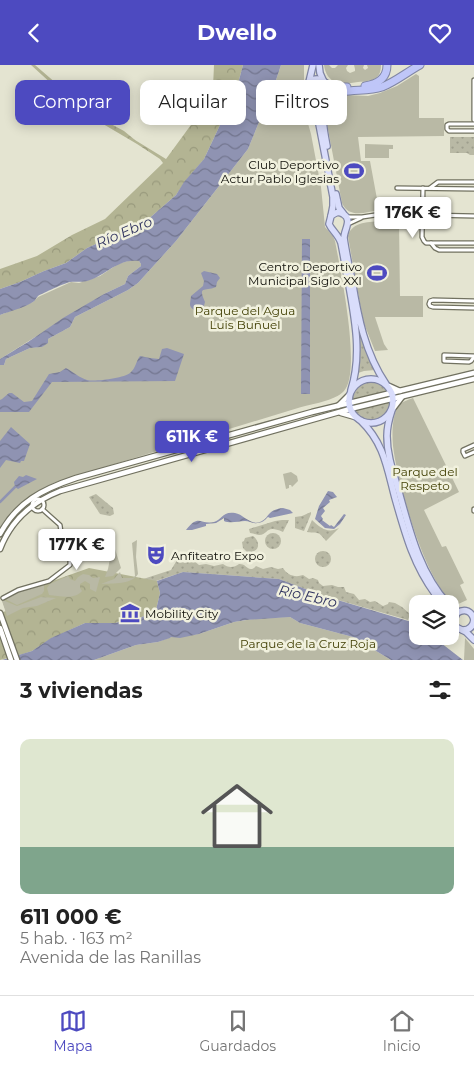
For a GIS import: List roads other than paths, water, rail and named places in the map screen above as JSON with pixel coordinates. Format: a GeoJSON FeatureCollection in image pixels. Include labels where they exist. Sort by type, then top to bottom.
{"type":"FeatureCollection","features":[{"type":"Feature","properties":{"kind":"highway"},"geometry":{"type":"LineString","coordinates":[[347,86],[371,85],[380,81],[385,76],[387,65]]}},
{"type":"Feature","properties":{"kind":"highway"},"geometry":{"type":"LineString","coordinates":[[347,92],[382,87],[420,65]]}},
{"type":"Feature","properties":{"kind":"main road"},"geometry":{"type":"LineString","coordinates":[[310,80],[313,65]]}},
{"type":"Feature","properties":{"kind":"main road"},"geometry":{"type":"LineString","coordinates":[[319,65],[320,73],[324,80]]}},
{"type":"Feature","properties":{"kind":"main road"},"geometry":{"type":"LineString","coordinates":[[319,125],[333,197],[329,224],[339,237],[342,248],[356,327],[355,376],[350,392],[350,406],[355,417]]}},
{"type":"Feature","properties":{"kind":"main road"},"geometry":{"type":"LineString","coordinates":[[323,125],[339,208],[345,215],[347,226],[344,235],[359,321],[378,371],[393,396],[388,429],[389,453],[415,547],[424,569],[441,595]]}},
{"type":"Feature","properties":{"kind":"main road"},"geometry":{"type":"LineString","coordinates":[[331,216],[338,213],[345,215]]}},
{"type":"Feature","properties":{"kind":"main road"},"geometry":{"type":"LineString","coordinates":[[334,230],[341,231],[347,226]]}},
{"type":"Feature","properties":{"kind":"main road"},"geometry":{"type":"LineString","coordinates":[[361,421],[368,423],[378,422],[386,418],[402,394],[474,373]]}},
{"type":"Feature","properties":{"kind":"main road"},"geometry":{"type":"LineString","coordinates":[[338,406],[358,383],[366,379],[376,379],[402,394]]}},
{"type":"Feature","properties":{"kind":"main road"},"geometry":{"type":"LineString","coordinates":[[0,549],[10,528],[37,498],[49,488],[65,482],[338,406],[350,406],[474,379]]}},
{"type":"Feature","properties":{"kind":"main road"},"geometry":{"type":"LineString","coordinates":[[0,534],[14,513],[22,505],[37,498],[337,413],[350,406]]}},
{"type":"Feature","properties":{"kind":"main road"},"geometry":{"type":"LineString","coordinates":[[337,413],[355,417],[361,421],[370,430],[381,449],[404,531],[418,566],[436,595]]}},
{"type":"Feature","properties":{"kind":"main road"},"geometry":{"type":"LineString","coordinates":[[459,610],[472,614],[474,633]]}},
{"type":"Feature","properties":{"kind":"main road"},"geometry":{"type":"LineString","coordinates":[[459,612],[464,610]]}},
{"type":"Feature","properties":{"kind":"main road"},"geometry":{"type":"LineString","coordinates":[[0,613],[17,660]]}},
{"type":"Feature","properties":{"kind":"main road"},"geometry":{"type":"LineString","coordinates":[[463,630],[469,629],[474,621]]}},
{"type":"Feature","properties":{"kind":"main road"},"geometry":{"type":"LineString","coordinates":[[0,628],[12,660]]}},
{"type":"Feature","properties":{"kind":"main road"},"geometry":{"type":"LineString","coordinates":[[459,628],[474,641]]}},
{"type":"Feature","properties":{"kind":"street"},"geometry":{"type":"LineString","coordinates":[[474,80],[474,120],[472,124],[448,124],[446,128],[449,131],[474,131]]}},
{"type":"Feature","properties":{"kind":"street"},"geometry":{"type":"LineString","coordinates":[[429,189],[438,182],[474,182]]}},
{"type":"Feature","properties":{"kind":"street"},"geometry":{"type":"LineString","coordinates":[[435,184],[439,189]]}},
{"type":"Feature","properties":{"kind":"street"},"geometry":{"type":"LineString","coordinates":[[397,188],[474,189]]}},
{"type":"Feature","properties":{"kind":"street"},"geometry":{"type":"LineString","coordinates":[[423,189],[422,239],[426,243],[474,243]]}},
{"type":"Feature","properties":{"kind":"street"},"geometry":{"type":"LineString","coordinates":[[345,215],[366,217],[386,214],[474,216]]}},
{"type":"Feature","properties":{"kind":"street"},"geometry":{"type":"LineString","coordinates":[[347,226],[366,217]]}},
{"type":"Feature","properties":{"kind":"street"},"geometry":{"type":"LineString","coordinates":[[430,243],[436,249],[474,250]]}},
{"type":"Feature","properties":{"kind":"street"},"geometry":{"type":"LineString","coordinates":[[436,249],[435,245],[438,243]]}},
{"type":"Feature","properties":{"kind":"street"},"geometry":{"type":"LineString","coordinates":[[474,301],[430,301],[429,304],[433,307],[474,308]]}},
{"type":"Feature","properties":{"kind":"street"},"geometry":{"type":"LineString","coordinates":[[471,361],[446,362],[444,361],[444,355],[474,356]]}},
{"type":"Feature","properties":{"kind":"street"},"geometry":{"type":"LineString","coordinates":[[469,356],[471,361]]}},
{"type":"Feature","properties":{"kind":"street"},"geometry":{"type":"LineString","coordinates":[[471,361],[474,356]]}},
{"type":"Feature","properties":{"kind":"street"},"geometry":{"type":"LineString","coordinates":[[474,445],[462,452],[465,456],[474,452]]}},
{"type":"Feature","properties":{"kind":"street"},"geometry":{"type":"LineString","coordinates":[[37,498],[44,504],[42,509]]}},
{"type":"Feature","properties":{"kind":"street"},"geometry":{"type":"LineString","coordinates":[[31,506],[37,511],[42,509]]}},
{"type":"Feature","properties":{"kind":"street"},"geometry":{"type":"LineString","coordinates":[[3,598],[18,590],[49,581],[70,564],[62,539],[60,525],[42,509]]}},
{"type":"Feature","properties":{"kind":"street"},"geometry":{"type":"LineString","coordinates":[[464,610],[473,609]]}},
{"type":"Feature","properties":{"kind":"water","name":"Río Ebro"},"geometry":{"type":"Polygon","coordinates":[[[243,65],[281,65],[276,80],[256,80],[256,125],[258,125],[248,149],[176,241],[138,283],[75,317],[70,327],[48,339],[48,343],[42,347],[30,348],[6,359],[4,365],[0,365],[0,359],[63,318],[125,284],[128,276],[141,264],[139,261],[132,261],[119,264],[90,280],[67,283],[54,288],[38,296],[34,302],[0,315],[0,289],[66,263],[87,248],[145,222],[176,195],[184,182],[204,159],[220,125],[246,125],[246,80],[239,80],[243,65]]]}},
{"type":"Feature","properties":{"kind":"water"},"geometry":{"type":"Polygon","coordinates":[[[302,239],[310,239],[310,394],[301,394],[302,239]]]}},
{"type":"Feature","properties":{"kind":"water"},"geometry":{"type":"Polygon","coordinates":[[[204,271],[217,274],[220,278],[216,287],[202,291],[205,302],[204,307],[196,311],[190,305],[191,296],[203,286],[204,281],[201,273],[204,271]]]}},
{"type":"Feature","properties":{"kind":"water"},"geometry":{"type":"Polygon","coordinates":[[[167,348],[184,354],[175,381],[52,382],[29,412],[0,412],[0,400],[9,393],[12,393],[24,402],[32,401],[49,374],[60,372],[66,368],[87,380],[116,378],[130,373],[140,356],[159,359],[162,349],[167,348]]]}},
{"type":"Feature","properties":{"kind":"water"},"geometry":{"type":"Polygon","coordinates":[[[11,427],[30,444],[24,461],[20,463],[6,460],[0,468],[0,441],[11,427]]]}},
{"type":"Feature","properties":{"kind":"water"},"geometry":{"type":"Polygon","coordinates":[[[26,475],[37,479],[18,489],[15,487],[14,482],[19,476],[23,477],[26,475]]]}},
{"type":"Feature","properties":{"kind":"water"},"geometry":{"type":"Polygon","coordinates":[[[328,491],[333,492],[337,497],[329,500],[330,502],[323,508],[325,511],[321,516],[322,520],[334,527],[344,514],[346,515],[334,529],[325,528],[315,519],[319,506],[328,491]]]}},
{"type":"Feature","properties":{"kind":"water"},"geometry":{"type":"Polygon","coordinates":[[[283,508],[293,513],[268,517],[262,522],[258,523],[263,520],[274,510],[283,508]]]}},
{"type":"Feature","properties":{"kind":"water"},"geometry":{"type":"Polygon","coordinates":[[[227,513],[238,514],[257,523],[245,521],[227,522],[224,521],[224,518],[216,523],[186,530],[197,521],[209,523],[214,522],[227,513]]]}},
{"type":"Feature","properties":{"kind":"water","name":"Río Ebro"},"geometry":{"type":"Polygon","coordinates":[[[183,572],[279,579],[324,596],[409,621],[409,645],[444,645],[463,660],[391,660],[353,637],[300,623],[290,617],[234,622],[199,634],[180,638],[171,637],[158,642],[136,645],[94,660],[2,660],[32,651],[51,638],[85,623],[115,623],[140,618],[156,610],[160,593],[157,581],[183,572]]]}},
{"type":"Feature","properties":{"kind":"waterway"},"geometry":{"type":"LineString","coordinates":[[0,502],[15,487]]}},
{"type":"Feature","properties":{"kind":"place","name":"Club Deportivo Actur Pablo Iglesias"},"geometry":{"type":"Point","coordinates":[354,171]}},
{"type":"Feature","properties":{"kind":"place","name":"Centro Deportivo Municipal Siglo XXI"},"geometry":{"type":"Point","coordinates":[377,273]}},
{"type":"Feature","properties":{"kind":"place","name":"Anfiteatro Expo"},"geometry":{"type":"Point","coordinates":[156,555]}},
{"type":"Feature","properties":{"kind":"place","name":"Mobility City"},"geometry":{"type":"Point","coordinates":[130,613]}},
{"type":"Feature","properties":{"kind":"park label","name":"Parque del Agua Luis Buñuel"},"geometry":{"type":"Point","coordinates":[245,317]}},
{"type":"Feature","properties":{"kind":"park label","name":"Parque del Respeto"},"geometry":{"type":"Point","coordinates":[425,478]}},
{"type":"Feature","properties":{"kind":"park label","name":"Parque de la Cruz Roja"},"geometry":{"type":"Point","coordinates":[308,643]}}]}
